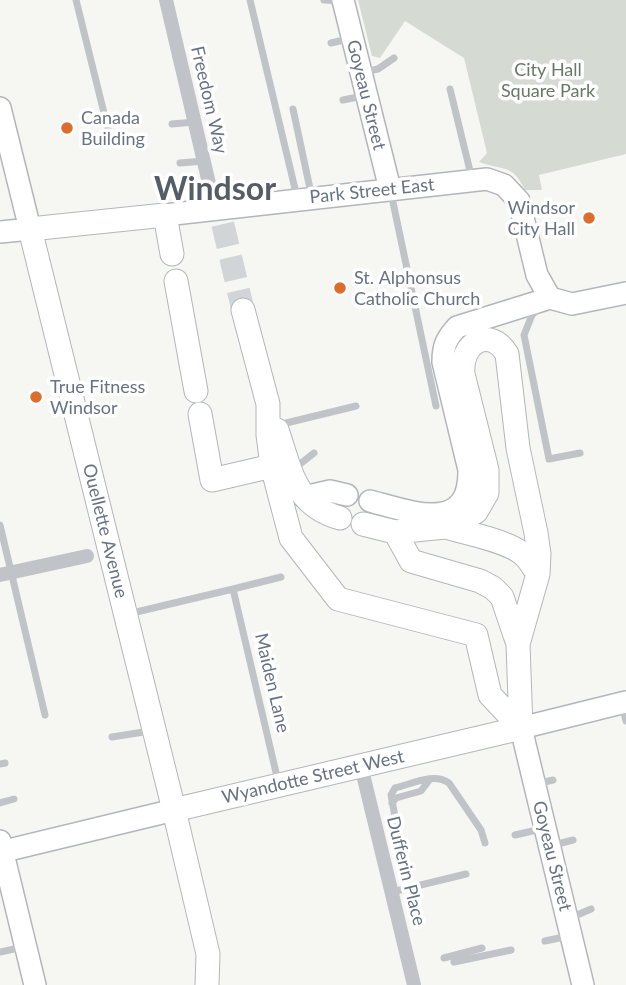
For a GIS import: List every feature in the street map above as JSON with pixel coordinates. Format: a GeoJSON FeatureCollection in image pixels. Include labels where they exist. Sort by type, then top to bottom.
{"type":"FeatureCollection","features":[{"type":"Feature","properties":{"kind":"main road","name":"Park Street East"},"geometry":{"type":"LineString","coordinates":[[30,229],[165,215]]}},
{"type":"Feature","properties":{"kind":"main road"},"geometry":{"type":"LineString","coordinates":[[165,215],[172,254]]}},
{"type":"Feature","properties":{"kind":"main road","name":"Ouellette Avenue"},"geometry":{"type":"LineString","coordinates":[[30,229],[208,954],[223,985]]}},
{"type":"Feature","properties":{"kind":"main road"},"geometry":{"type":"LineString","coordinates":[[176,281],[196,391]]}},
{"type":"Feature","properties":{"kind":"main road"},"geometry":{"type":"LineString","coordinates":[[243,310],[275,426],[291,538],[338,599],[476,635],[490,695],[521,728]]}},
{"type":"Feature","properties":{"kind":"main road"},"geometry":{"type":"LineString","coordinates":[[363,524],[395,532],[445,527],[476,512],[487,493],[487,470],[462,365],[465,353],[481,340],[495,342],[502,347],[507,354],[518,448],[538,542],[538,574],[518,644]]}},
{"type":"Feature","properties":{"kind":"main road"},"geometry":{"type":"LineString","coordinates":[[268,404],[268,435],[282,468],[304,497],[322,512],[340,518]]}},
{"type":"Feature","properties":{"kind":"main road"},"geometry":{"type":"LineString","coordinates":[[200,414],[212,480],[282,468]]}},
{"type":"Feature","properties":{"kind":"main road"},"geometry":{"type":"LineString","coordinates":[[445,527],[520,552],[538,574]]}},
{"type":"Feature","properties":{"kind":"main road"},"geometry":{"type":"LineString","coordinates":[[395,532],[411,561],[480,581],[502,597],[518,644],[521,728]]}},
{"type":"Feature","properties":{"kind":"main road","name":"Wyandotte Street West"},"geometry":{"type":"LineString","coordinates":[[174,810],[521,728]]}},
{"type":"Feature","properties":{"kind":"main road","name":"Ouellette Avenue"},"geometry":{"type":"LineString","coordinates":[[207,985],[208,954]]}},
{"type":"Feature","properties":{"kind":"street","name":"Freedom Way"},"geometry":{"type":"LineString","coordinates":[[166,0],[215,209]]}},
{"type":"Feature","properties":{"kind":"street","name":"Goyeau Street"},"geometry":{"type":"LineString","coordinates":[[337,1],[353,38],[390,189]]}},
{"type":"Feature","properties":{"kind":"street","name":"Ouellette Avenue"},"geometry":{"type":"LineString","coordinates":[[0,108],[30,229]]}},
{"type":"Feature","properties":{"kind":"street","name":"Park Street East"},"geometry":{"type":"LineString","coordinates":[[165,215],[487,179],[504,185],[519,201],[537,275],[550,298]]}},
{"type":"Feature","properties":{"kind":"street"},"geometry":{"type":"LineString","coordinates":[[0,232],[30,229]]}},
{"type":"Feature","properties":{"kind":"street"},"geometry":{"type":"LineString","coordinates":[[370,501],[422,515],[446,513],[462,504],[469,484],[469,470],[443,362],[443,348],[447,338],[457,327],[550,298],[572,304],[626,293]]}},
{"type":"Feature","properties":{"kind":"street"},"geometry":{"type":"LineString","coordinates":[[304,497],[330,491],[347,495]]}},
{"type":"Feature","properties":{"kind":"street"},"geometry":{"type":"LineString","coordinates":[[6,574],[87,556]]}},
{"type":"Feature","properties":{"kind":"street","name":"Wyandotte Street West"},"geometry":{"type":"LineString","coordinates":[[521,728],[625,709]]}},
{"type":"Feature","properties":{"kind":"street","name":"Goyeau Street"},"geometry":{"type":"LineString","coordinates":[[521,728],[544,782],[547,837],[583,985]]}},
{"type":"Feature","properties":{"kind":"street","name":"Dufferin Place"},"geometry":{"type":"LineString","coordinates":[[361,766],[414,985]]}},
{"type":"Feature","properties":{"kind":"street","name":"Wyandotte Street West"},"geometry":{"type":"LineString","coordinates":[[1,848],[174,810]]}},
{"type":"Feature","properties":{"kind":"street"},"geometry":{"type":"LineString","coordinates":[[1,848],[35,985]]}},
{"type":"Feature","properties":{"kind":"lane"},"geometry":{"type":"LineString","coordinates":[[76,0],[108,129]]}},
{"type":"Feature","properties":{"kind":"lane"},"geometry":{"type":"LineString","coordinates":[[250,0],[305,199]]}},
{"type":"Feature","properties":{"kind":"lane"},"geometry":{"type":"LineString","coordinates":[[331,43],[353,38]]}},
{"type":"Feature","properties":{"kind":"lane"},"geometry":{"type":"LineString","coordinates":[[361,73],[377,69],[394,58]]}},
{"type":"Feature","properties":{"kind":"lane"},"geometry":{"type":"LineString","coordinates":[[450,89],[472,180]]}},
{"type":"Feature","properties":{"kind":"lane"},"geometry":{"type":"LineString","coordinates":[[343,100],[367,95]]}},
{"type":"Feature","properties":{"kind":"lane"},"geometry":{"type":"LineString","coordinates":[[293,109],[305,199]]}},
{"type":"Feature","properties":{"kind":"lane"},"geometry":{"type":"LineString","coordinates":[[172,124],[195,122]]}},
{"type":"Feature","properties":{"kind":"lane"},"geometry":{"type":"LineString","coordinates":[[180,163],[204,160]]}},
{"type":"Feature","properties":{"kind":"lane"},"geometry":{"type":"LineString","coordinates":[[390,189],[436,406]]}},
{"type":"Feature","properties":{"kind":"lane"},"geometry":{"type":"LineString","coordinates":[[550,298],[532,315],[524,335],[549,459],[580,453]]}},
{"type":"Feature","properties":{"kind":"lane"},"geometry":{"type":"LineString","coordinates":[[275,426],[356,405]]}},
{"type":"Feature","properties":{"kind":"lane"},"geometry":{"type":"LineString","coordinates":[[282,468],[314,453]]}},
{"type":"Feature","properties":{"kind":"lane"},"geometry":{"type":"LineString","coordinates":[[0,525],[6,574],[45,715]]}},
{"type":"Feature","properties":{"kind":"lane"},"geometry":{"type":"LineString","coordinates":[[125,614],[281,577]]}},
{"type":"Feature","properties":{"kind":"lane","name":"Maiden Lane"},"geometry":{"type":"LineString","coordinates":[[233,589],[279,785]]}},
{"type":"Feature","properties":{"kind":"lane"},"geometry":{"type":"LineString","coordinates":[[112,737],[154,730]]}},
{"type":"Feature","properties":{"kind":"lane"},"geometry":{"type":"LineString","coordinates":[[396,821],[392,804],[396,798],[421,791],[430,779],[442,779],[449,783],[481,830],[485,843]]}},
{"type":"Feature","properties":{"kind":"lane"},"geometry":{"type":"LineString","coordinates":[[0,803],[14,799]]}},
{"type":"Feature","properties":{"kind":"lane"},"geometry":{"type":"LineString","coordinates":[[515,835],[573,840]]}},
{"type":"Feature","properties":{"kind":"lane"},"geometry":{"type":"LineString","coordinates":[[392,892],[466,874]]}},
{"type":"Feature","properties":{"kind":"lane"},"geometry":{"type":"LineString","coordinates":[[545,942],[591,909]]}},
{"type":"Feature","properties":{"kind":"lane"},"geometry":{"type":"LineString","coordinates":[[0,952],[26,946]]}},
{"type":"Feature","properties":{"kind":"lane"},"geometry":{"type":"LineString","coordinates":[[444,958],[482,948]]}},
{"type":"Feature","properties":{"kind":"lane"},"geometry":{"type":"LineString","coordinates":[[454,962],[511,950]]}},
{"type":"Feature","properties":{"kind":"green space","name":"City Hall Square Park"},"geometry":{"type":"Polygon","coordinates":[[[358,0],[626,0],[626,154],[539,175],[542,190],[525,190],[511,172],[479,162],[487,153],[464,58],[405,21],[380,58],[372,56],[358,0]]]}},
{"type":"Feature","properties":{"kind":"tunnel"},"geometry":{"type":"LineString","coordinates":[[215,191],[243,310]]}},
{"type":"Feature","properties":{"kind":"place","name":"Canada Building"},"geometry":{"type":"Point","coordinates":[67,128]}},
{"type":"Feature","properties":{"kind":"place","name":"Windsor City Hall"},"geometry":{"type":"Point","coordinates":[589,218]}},
{"type":"Feature","properties":{"kind":"place","name":"St. Alphonsus Catholic Church"},"geometry":{"type":"Point","coordinates":[340,288]}},
{"type":"Feature","properties":{"kind":"place","name":"True Fitness Windsor"},"geometry":{"type":"Point","coordinates":[36,397]}},
{"type":"Feature","properties":{"kind":"district","name":"Windsor"},"geometry":{"type":"Point","coordinates":[215,190]}}]}
